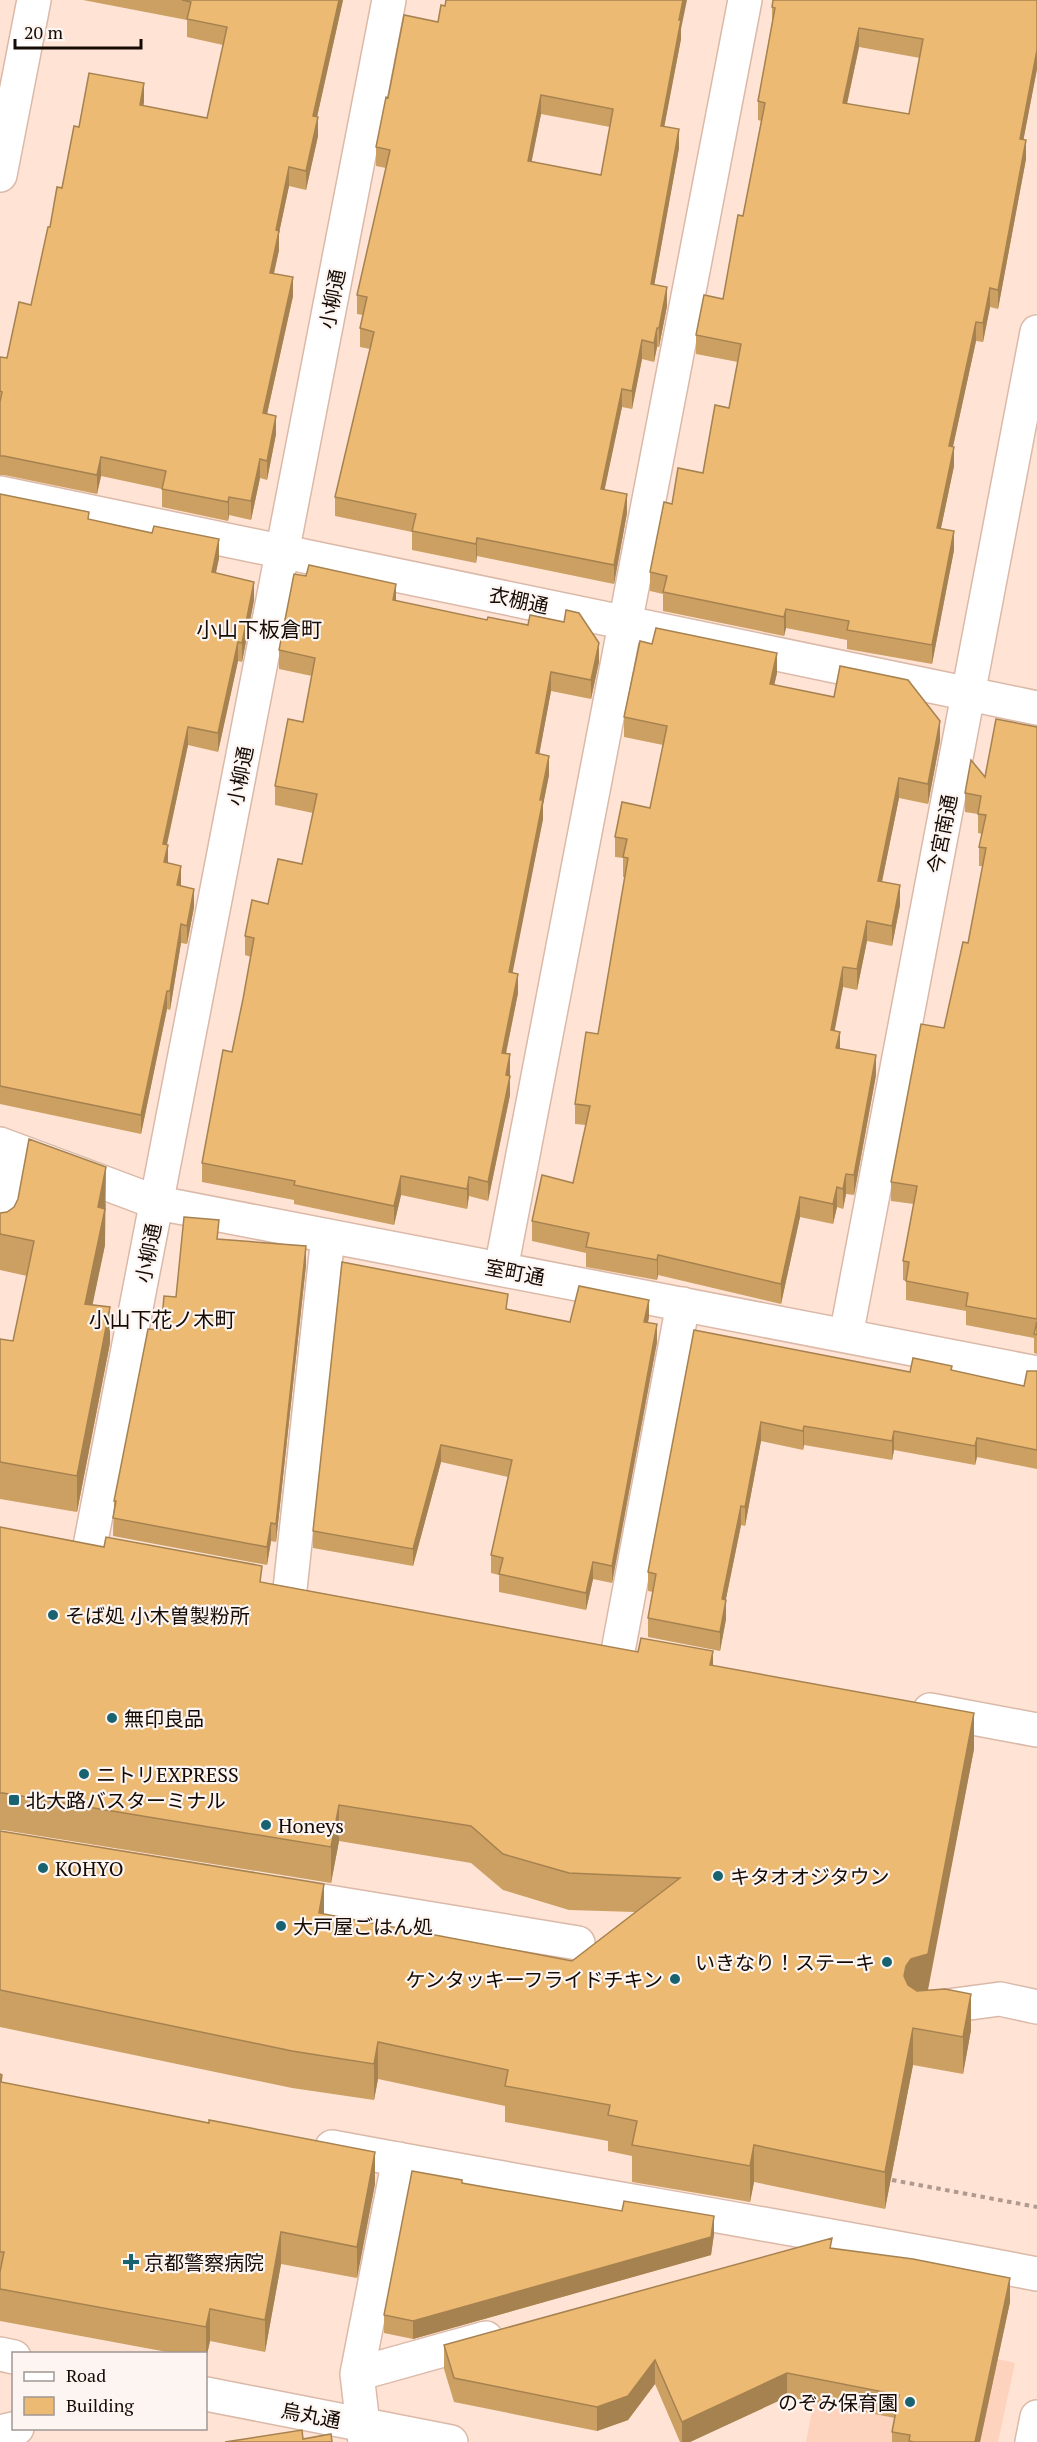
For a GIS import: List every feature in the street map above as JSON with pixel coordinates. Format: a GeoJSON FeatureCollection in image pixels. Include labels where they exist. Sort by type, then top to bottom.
{"type":"FeatureCollection","features":[{"type":"Feature","properties":{"kind":"street"},"geometry":{"type":"LineString","coordinates":[[0,175],[34,0]]}},
{"type":"Feature","properties":{"kind":"street","name":"小柳通"},"geometry":{"type":"LineString","coordinates":[[89,1551],[389,0]]}},
{"type":"Feature","properties":{"kind":"street"},"geometry":{"type":"LineString","coordinates":[[501,1269],[745,0]]}},
{"type":"Feature","properties":{"kind":"street","name":"今宮南通"},"geometry":{"type":"LineString","coordinates":[[846,1336],[1037,332]]}},
{"type":"Feature","properties":{"kind":"street","name":"衣棚通"},"geometry":{"type":"LineString","coordinates":[[0,493],[1037,708]]}},
{"type":"Feature","properties":{"kind":"street"},"geometry":{"type":"LineString","coordinates":[[0,1231],[8,1147]]}},
{"type":"Feature","properties":{"kind":"street","name":"室町通"},"geometry":{"type":"LineString","coordinates":[[8,1147],[158,1203],[1037,1373]]}},
{"type":"Feature","properties":{"kind":"street"},"geometry":{"type":"LineString","coordinates":[[257,1583],[302,1591],[328,1236]]}},
{"type":"Feature","properties":{"kind":"street"},"geometry":{"type":"LineString","coordinates":[[652,1658],[606,1649],[683,1304]]}},
{"type":"Feature","properties":{"kind":"street"},"geometry":{"type":"LineString","coordinates":[[56,1545],[123,1558]]}},
{"type":"Feature","properties":{"kind":"street"},"geometry":{"type":"LineString","coordinates":[[897,1704],[1037,1730]]}},
{"type":"Feature","properties":{"kind":"street"},"geometry":{"type":"LineString","coordinates":[[248,1889],[578,1943]]}},
{"type":"Feature","properties":{"kind":"street"},"geometry":{"type":"LineString","coordinates":[[923,2010],[1000,1999],[1037,2007]]}},
{"type":"Feature","properties":{"kind":"street"},"geometry":{"type":"LineString","coordinates":[[305,2142],[843,2236],[1037,2274]]}},
{"type":"Feature","properties":{"kind":"street"},"geometry":{"type":"LineString","coordinates":[[363,2433],[357,2374],[399,2159]]}},
{"type":"Feature","properties":{"kind":"street"},"geometry":{"type":"LineString","coordinates":[[775,2256],[843,2236]]}},
{"type":"Feature","properties":{"kind":"street"},"geometry":{"type":"LineString","coordinates":[[357,2374],[515,2329]]}},
{"type":"Feature","properties":{"kind":"street","name":"烏丸通"},"geometry":{"type":"LineString","coordinates":[[207,2394],[363,2433],[451,2442]]}},
{"type":"Feature","properties":{"kind":"street"},"geometry":{"type":"LineString","coordinates":[[1032,2442],[1037,2417]]}},
{"type":"Feature","properties":{"kind":"path"},"geometry":{"type":"LineString","coordinates":[[892,2180],[1037,2207]]}},
{"type":"Feature","properties":{"kind":"shaded area","name":"のぞみ保育園"},"geometry":{"type":"Polygon","coordinates":[[[901,2337],[1015,2363],[998,2442],[806,2442],[826,2338],[901,2337]]]}},
{"type":"Feature","properties":{"kind":"building"},"geometry":{"type":"Polygon","coordinates":[[[182,0],[339,0],[313,116],[318,117],[306,171],[289,167],[276,230],[279,231],[270,273],[293,277],[263,413],[276,416],[267,461],[260,459],[251,501],[229,497],[228,502],[162,489],[166,471],[101,457],[97,475],[0,456],[2,392],[0,391],[0,357],[7,358],[19,302],[31,305],[57,187],[62,188],[74,126],[79,127],[89,73],[144,83],[140,105],[207,118],[227,27],[187,19],[191,2],[182,0]]]}},
{"type":"Feature","properties":{"kind":"building"},"geometry":{"type":"Polygon","coordinates":[[[446,0],[683,0],[661,126],[679,129],[651,284],[667,287],[654,343],[642,340],[632,391],[622,389],[601,489],[627,494],[614,565],[477,538],[476,544],[412,531],[416,514],[335,497],[374,332],[360,328],[367,297],[357,295],[390,150],[376,147],[404,15],[438,22],[441,5],[445,6],[446,0]],[[541,95],[528,161],[601,175],[613,109],[541,95]]]}},
{"type":"Feature","properties":{"kind":"building"},"geometry":{"type":"Polygon","coordinates":[[[773,0],[1037,0],[1037,50],[1020,139],[1026,140],[998,290],[990,288],[983,323],[976,322],[949,446],[954,447],[937,528],[954,531],[932,645],[847,630],[849,621],[786,609],[784,617],[663,592],[667,576],[650,572],[664,502],[672,504],[678,468],[703,473],[715,405],[729,408],[741,344],[696,335],[704,295],[723,299],[738,215],[743,216],[765,103],[758,101],[775,8],[772,7],[773,0]],[[859,28],[843,103],[909,114],[923,39],[859,28]]]}},
{"type":"Feature","properties":{"kind":"building"},"geometry":{"type":"Polygon","coordinates":[[[0,494],[89,512],[88,519],[152,533],[154,526],[219,539],[212,572],[254,582],[242,643],[238,642],[218,733],[188,727],[163,844],[168,845],[164,862],[181,866],[177,885],[194,889],[187,926],[181,924],[170,991],[167,991],[141,1115],[0,1086],[0,494]]]}},
{"type":"Feature","properties":{"kind":"building"},"geometry":{"type":"Polygon","coordinates":[[[309,565],[396,584],[393,600],[487,620],[488,617],[528,625],[530,615],[564,622],[566,610],[579,613],[599,643],[591,680],[551,672],[536,753],[549,756],[540,800],[543,800],[509,972],[518,974],[502,1053],[510,1054],[506,1075],[510,1076],[488,1182],[469,1177],[467,1189],[401,1176],[394,1206],[294,1185],[295,1181],[202,1163],[223,1050],[232,1052],[243,999],[254,938],[245,936],[252,900],[268,904],[278,859],[302,864],[317,794],[275,786],[288,719],[303,722],[315,658],[279,650],[294,574],[306,576],[309,565]]]}},
{"type":"Feature","properties":{"kind":"building"},"geometry":{"type":"Polygon","coordinates":[[[656,628],[777,653],[770,684],[834,697],[840,666],[908,680],[940,721],[928,784],[899,778],[878,881],[900,885],[892,926],[867,921],[857,969],[843,967],[831,1030],[840,1032],[836,1048],[876,1055],[854,1175],[846,1174],[843,1189],[837,1187],[833,1204],[800,1197],[781,1284],[658,1255],[657,1260],[586,1247],[589,1233],[532,1221],[542,1175],[573,1183],[590,1106],[575,1104],[586,1032],[598,1034],[628,858],[623,857],[627,839],[615,837],[622,802],[650,808],[667,726],[624,717],[640,641],[652,644],[656,628]]]}},
{"type":"Feature","properties":{"kind":"building"},"geometry":{"type":"Polygon","coordinates":[[[996,719],[1037,727],[1037,1319],[966,1306],[968,1293],[906,1281],[909,1262],[903,1261],[917,1186],[891,1182],[921,1024],[944,1028],[963,942],[968,943],[986,848],[979,847],[986,815],[978,814],[981,796],[965,793],[971,760],[985,777],[996,719]]]}},
{"type":"Feature","properties":{"kind":"building"},"geometry":{"type":"Polygon","coordinates":[[[29,1139],[106,1167],[98,1207],[105,1209],[85,1304],[110,1307],[77,1476],[0,1462],[0,1339],[13,1341],[34,1241],[0,1234],[0,1213],[7,1212],[14,1207],[18,1199],[29,1139]]]}},
{"type":"Feature","properties":{"kind":"building"},"geometry":{"type":"Polygon","coordinates":[[[184,1217],[219,1220],[217,1239],[306,1246],[276,1524],[271,1523],[267,1547],[113,1518],[116,1501],[114,1501],[148,1329],[161,1330],[164,1296],[176,1297],[184,1217]]]}},
{"type":"Feature","properties":{"kind":"building"},"geometry":{"type":"Polygon","coordinates":[[[342,1262],[508,1294],[506,1309],[570,1322],[579,1286],[649,1300],[644,1322],[657,1324],[612,1566],[593,1562],[586,1593],[499,1574],[503,1558],[491,1555],[512,1460],[441,1445],[413,1549],[313,1531],[342,1262]]]}},
{"type":"Feature","properties":{"kind":"building"},"geometry":{"type":"Polygon","coordinates":[[[694,1330],[910,1372],[913,1358],[952,1366],[951,1370],[1024,1386],[1027,1371],[1037,1371],[1037,1450],[977,1438],[975,1446],[894,1431],[892,1441],[804,1426],[803,1431],[761,1422],[745,1507],[741,1506],[722,1599],[726,1600],[720,1632],[648,1618],[656,1574],[648,1572],[694,1330]]]}},
{"type":"Feature","properties":{"kind":"building","name":"キタオオジタウン"},"geometry":{"type":"Polygon","coordinates":[[[0,1527],[104,1547],[106,1537],[262,1566],[260,1582],[638,1652],[641,1638],[713,1651],[710,1665],[974,1713],[928,1954],[911,1959],[906,1966],[904,1976],[908,1985],[917,1991],[945,1989],[971,1994],[963,2037],[913,2028],[885,2172],[754,2145],[750,2166],[632,2145],[637,2121],[608,2115],[610,2105],[505,2086],[508,2070],[378,2042],[374,2064],[292,2051],[0,1990],[0,1831],[324,1884],[319,1913],[572,1961],[680,1878],[569,1873],[503,1854],[471,1826],[339,1805],[331,1847],[0,1793],[0,1527]]]}},
{"type":"Feature","properties":{"kind":"building"},"geometry":{"type":"Polygon","coordinates":[[[0,2074],[2,2075],[1,2082],[209,2123],[209,2120],[375,2152],[357,2247],[281,2232],[265,2320],[210,2309],[206,2327],[0,2289],[0,2272],[4,2252],[0,2252],[0,2074]]]}},
{"type":"Feature","properties":{"kind":"building"},"geometry":{"type":"Polygon","coordinates":[[[412,2171],[462,2180],[462,2183],[622,2211],[624,2201],[714,2216],[711,2237],[413,2321],[384,2315],[412,2171]]]}},
{"type":"Feature","properties":{"kind":"building"},"geometry":{"type":"Polygon","coordinates":[[[832,2238],[830,2248],[913,2259],[1010,2278],[975,2442],[909,2441],[910,2435],[892,2432],[899,2395],[787,2373],[682,2422],[655,2360],[628,2396],[597,2407],[454,2378],[444,2345],[832,2238]]]}},
{"type":"Feature","properties":{"kind":"building"},"geometry":{"type":"Polygon","coordinates":[[[302,2430],[303,2439],[331,2434],[332,2442],[225,2442],[302,2430]]]}},
{"type":"Feature","properties":{"kind":"place","name":"そば処 小木曽製粉所"},"geometry":{"type":"Point","coordinates":[53,1615]}},
{"type":"Feature","properties":{"kind":"place","name":"無印良品"},"geometry":{"type":"Point","coordinates":[112,1718]}},
{"type":"Feature","properties":{"kind":"place","name":"ニトリEXPRESS"},"geometry":{"type":"Point","coordinates":[84,1774]}},
{"type":"Feature","properties":{"kind":"place","name":"北大路バスターミナル"},"geometry":{"type":"Point","coordinates":[14,1800]}},
{"type":"Feature","properties":{"kind":"place","name":"Honeys"},"geometry":{"type":"Point","coordinates":[266,1825]}},
{"type":"Feature","properties":{"kind":"place","name":"KOHYO"},"geometry":{"type":"Point","coordinates":[43,1868]}},
{"type":"Feature","properties":{"kind":"place","name":"キタオオジタウン"},"geometry":{"type":"Point","coordinates":[718,1876]}},
{"type":"Feature","properties":{"kind":"place","name":"大戸屋ごはん処"},"geometry":{"type":"Point","coordinates":[281,1926]}},
{"type":"Feature","properties":{"kind":"place","name":"いきなり！ステーキ"},"geometry":{"type":"Point","coordinates":[887,1962]}},
{"type":"Feature","properties":{"kind":"place","name":"ケンタッキーフライドチキン"},"geometry":{"type":"Point","coordinates":[675,1979]}},
{"type":"Feature","properties":{"kind":"place","name":"京都警察病院"},"geometry":{"type":"Point","coordinates":[131,2262]}},
{"type":"Feature","properties":{"kind":"place","name":"のぞみ保育園"},"geometry":{"type":"Point","coordinates":[910,2402]}},
{"type":"Feature","properties":{"kind":"district","name":"小山下板倉町"},"geometry":{"type":"Point","coordinates":[259,629]}},
{"type":"Feature","properties":{"kind":"district","name":"小山下花ノ木町"},"geometry":{"type":"Point","coordinates":[162,1319]}}]}
